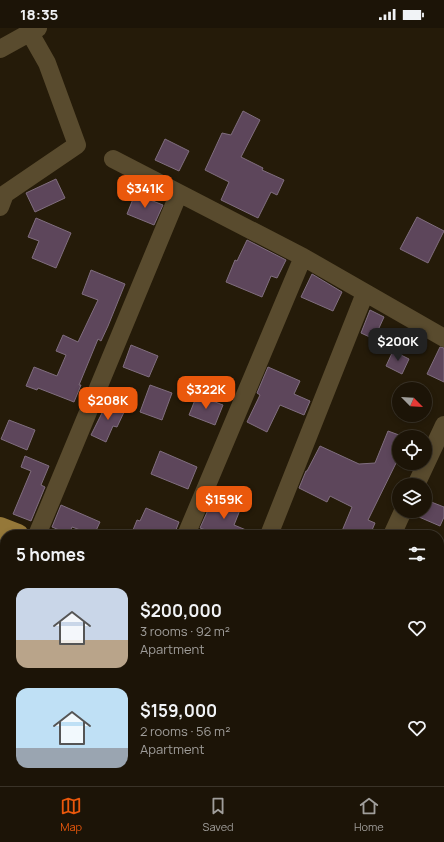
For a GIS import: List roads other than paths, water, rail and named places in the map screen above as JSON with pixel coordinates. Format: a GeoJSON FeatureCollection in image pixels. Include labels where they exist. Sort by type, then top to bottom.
{"type":"FeatureCollection","features":[{"type":"Feature","properties":{"kind":"street"},"geometry":{"type":"LineString","coordinates":[[0,49],[34,30],[77,145],[6,194],[0,207]]}},
{"type":"Feature","properties":{"kind":"street"},"geometry":{"type":"LineString","coordinates":[[114,159],[303,257],[444,338]]}},
{"type":"Feature","properties":{"kind":"street"},"geometry":{"type":"LineString","coordinates":[[39,530],[179,193]]}},
{"type":"Feature","properties":{"kind":"street"},"geometry":{"type":"LineString","coordinates":[[188,530],[303,257]]}},
{"type":"Feature","properties":{"kind":"street"},"geometry":{"type":"LineString","coordinates":[[271,530],[365,293]]}},
{"type":"Feature","properties":{"kind":"street"},"geometry":{"type":"LineString","coordinates":[[419,478],[444,425]]}},
{"type":"Feature","properties":{"kind":"street"},"geometry":{"type":"LineString","coordinates":[[394,530],[400,518]]}}]}
